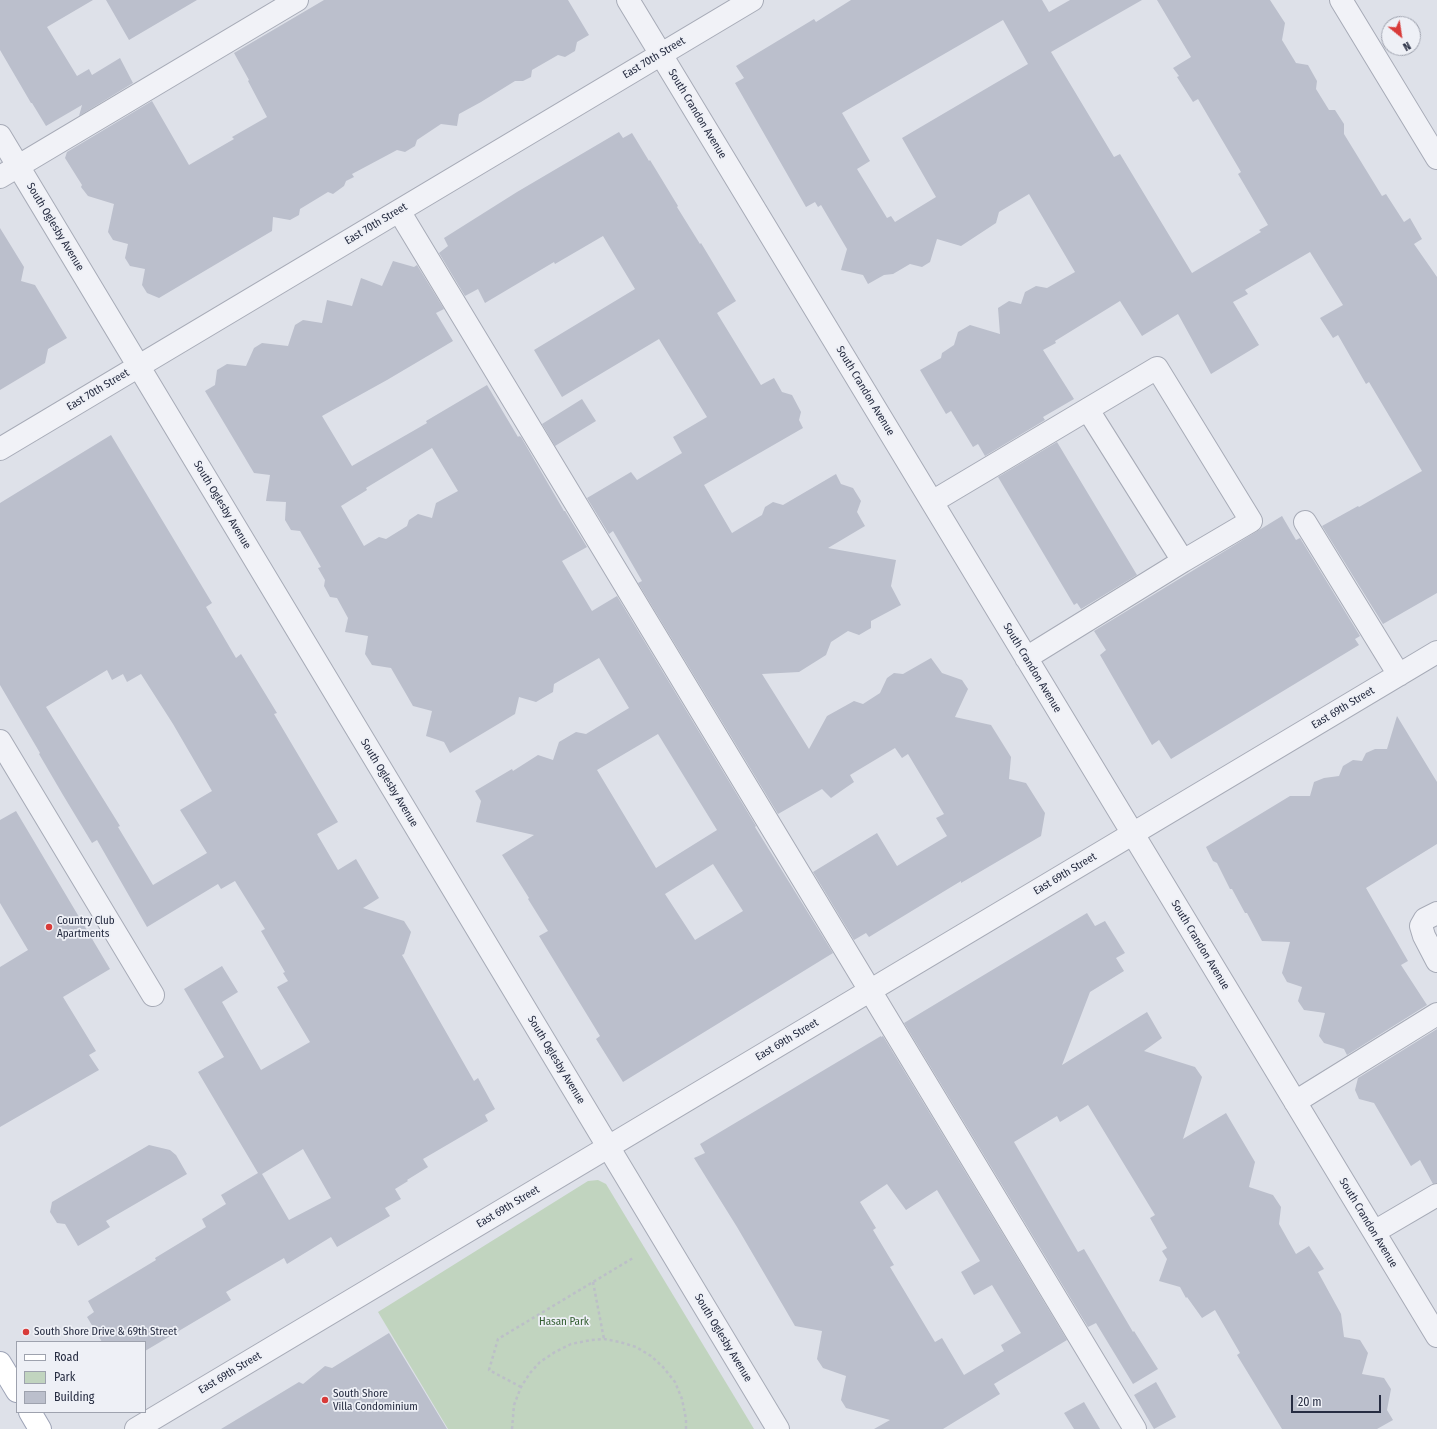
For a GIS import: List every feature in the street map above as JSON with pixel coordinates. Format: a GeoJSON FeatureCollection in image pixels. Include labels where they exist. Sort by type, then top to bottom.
{"type":"FeatureCollection","features":[{"type":"Feature","properties":{"kind":"main road"},"geometry":{"type":"LineString","coordinates":[[0,1362],[16,1389]]}},
{"type":"Feature","properties":{"kind":"main road"},"geometry":{"type":"LineString","coordinates":[[31,1413],[40,1429]]}},
{"type":"Feature","properties":{"kind":"street"},"geometry":{"type":"LineString","coordinates":[[0,177],[297,0]]}},
{"type":"Feature","properties":{"kind":"street","name":"South Crandon Avenue"},"geometry":{"type":"LineString","coordinates":[[628,0],[1437,1336]]}},
{"type":"Feature","properties":{"kind":"street","name":"East 70th Street"},"geometry":{"type":"LineString","coordinates":[[0,449],[752,0]]}},
{"type":"Feature","properties":{"kind":"street"},"geometry":{"type":"LineString","coordinates":[[1341,0],[1437,158]]}},
{"type":"Feature","properties":{"kind":"street","name":"South Oglesby Avenue"},"geometry":{"type":"LineString","coordinates":[[0,136],[778,1429]]}},
{"type":"Feature","properties":{"kind":"street"},"geometry":{"type":"LineString","coordinates":[[398,211],[871,990],[1135,1429]]}},
{"type":"Feature","properties":{"kind":"street"},"geometry":{"type":"LineString","coordinates":[[932,502],[1157,368],[1251,521],[1026,658]]}},
{"type":"Feature","properties":{"kind":"street"},"geometry":{"type":"LineString","coordinates":[[1088,410],[1183,561]]}},
{"type":"Feature","properties":{"kind":"street"},"geometry":{"type":"LineString","coordinates":[[1305,522],[1399,675]]}},
{"type":"Feature","properties":{"kind":"street","name":"East 69th Street"},"geometry":{"type":"LineString","coordinates":[[136,1429],[1437,652]]}},
{"type":"Feature","properties":{"kind":"street"},"geometry":{"type":"LineString","coordinates":[[3,752],[153,995]]}},
{"type":"Feature","properties":{"kind":"street"},"geometry":{"type":"LineString","coordinates":[[1437,913],[1425,919],[1421,926],[1424,936],[1437,961]]}},
{"type":"Feature","properties":{"kind":"street"},"geometry":{"type":"LineString","coordinates":[[1295,1102],[1437,1014]]}},
{"type":"Feature","properties":{"kind":"street"},"geometry":{"type":"LineString","coordinates":[[1374,1232],[1437,1195]]}},
{"type":"Feature","properties":{"kind":"path"},"geometry":{"type":"LineString","coordinates":[[521,1387],[489,1370],[498,1339],[633,1258]]}},
{"type":"Feature","properties":{"kind":"path"},"geometry":{"type":"LineString","coordinates":[[593,1282],[604,1339]]}},
{"type":"Feature","properties":{"kind":"path"},"geometry":{"type":"LineString","coordinates":[[512,1429],[514,1405],[521,1387],[530,1373],[540,1362],[571,1344],[604,1339],[636,1347],[651,1356],[663,1367],[674,1382],[682,1399],[686,1419],[686,1429]]}},
{"type":"Feature","properties":{"kind":"green space","name":"Hasan Park"},"geometry":{"type":"Polygon","coordinates":[[[598,1180],[606,1184],[754,1429],[448,1429],[378,1312],[588,1181],[598,1180]]]}},
{"type":"Feature","properties":{"kind":"building"},"geometry":{"type":"Polygon","coordinates":[[[0,0],[93,0],[47,27],[77,76],[89,69],[92,75],[120,58],[133,83],[79,116],[82,105],[46,126],[0,50],[0,0]]]}},
{"type":"Feature","properties":{"kind":"building"},"geometry":{"type":"Polygon","coordinates":[[[106,0],[197,0],[129,40],[106,0]]]}},
{"type":"Feature","properties":{"kind":"building"},"geometry":{"type":"Polygon","coordinates":[[[324,0],[568,0],[589,35],[577,42],[575,51],[565,57],[558,55],[532,70],[531,77],[523,81],[515,81],[459,114],[457,126],[441,124],[417,140],[415,146],[405,152],[397,150],[352,174],[354,177],[346,181],[344,186],[333,194],[328,192],[300,209],[299,215],[290,220],[273,217],[272,231],[159,298],[147,293],[142,285],[145,269],[130,266],[125,258],[128,244],[113,240],[108,232],[114,204],[88,196],[81,187],[82,185],[65,158],[67,152],[152,101],[189,165],[234,139],[232,137],[267,117],[234,53],[324,0]]]}},
{"type":"Feature","properties":{"kind":"building"},"geometry":{"type":"Polygon","coordinates":[[[851,0],[1042,0],[1049,12],[1070,0],[1142,0],[1051,52],[1114,157],[1120,154],[1192,273],[1261,232],[1259,230],[1268,225],[1238,174],[1241,172],[1198,99],[1193,102],[1177,77],[1179,76],[1173,68],[1191,57],[1157,0],[1270,0],[1285,23],[1282,40],[1296,63],[1308,65],[1317,81],[1316,89],[1329,110],[1335,110],[1344,124],[1344,134],[1382,196],[1386,194],[1404,222],[1410,218],[1422,239],[1414,244],[1437,277],[1437,593],[1383,624],[1322,526],[1422,471],[1369,382],[1366,384],[1338,335],[1333,338],[1320,318],[1343,305],[1310,252],[1245,290],[1248,294],[1233,302],[1259,345],[1211,374],[1178,314],[1142,336],[1120,301],[1043,350],[1074,399],[1043,417],[1045,420],[985,456],[978,444],[973,447],[951,411],[946,414],[920,370],[941,358],[942,353],[954,345],[958,332],[970,325],[1000,334],[998,308],[1009,301],[1021,304],[1025,292],[1036,286],[1047,288],[1075,272],[1029,194],[999,212],[996,223],[961,246],[937,239],[930,262],[922,267],[910,264],[893,274],[884,275],[868,284],[863,275],[841,270],[847,249],[821,205],[818,207],[815,202],[806,207],[735,83],[744,78],[736,66],[814,19],[816,22],[851,0]],[[1003,20],[842,113],[870,161],[857,169],[887,218],[891,216],[895,222],[936,197],[902,138],[1028,64],[1003,20]]]}},
{"type":"Feature","properties":{"kind":"building"},"geometry":{"type":"Polygon","coordinates":[[[619,132],[623,138],[632,133],[736,301],[717,313],[761,385],[774,378],[782,392],[792,395],[801,412],[799,420],[803,428],[704,485],[732,533],[762,515],[765,507],[773,502],[783,505],[836,474],[841,484],[853,488],[861,501],[857,512],[865,526],[828,548],[896,560],[891,586],[901,605],[871,621],[871,628],[859,635],[848,631],[831,642],[826,655],[799,672],[762,674],[809,749],[827,716],[854,701],[863,704],[880,693],[887,678],[894,673],[903,674],[931,658],[942,673],[962,680],[968,689],[955,717],[991,725],[1011,757],[1009,779],[1026,783],[1045,813],[1041,836],[961,883],[961,881],[869,937],[866,933],[854,940],[813,872],[877,833],[897,866],[947,836],[936,818],[944,814],[908,754],[902,758],[895,748],[850,775],[854,782],[831,798],[822,789],[778,814],[638,583],[642,581],[613,531],[609,534],[587,498],[631,472],[637,480],[682,453],[673,437],[707,417],[659,339],[562,397],[534,350],[635,289],[603,236],[555,264],[554,262],[485,303],[478,289],[465,296],[439,253],[448,246],[444,238],[517,192],[619,132]]]}},
{"type":"Feature","properties":{"kind":"building"},"geometry":{"type":"Polygon","coordinates":[[[0,228],[24,267],[21,281],[35,285],[67,338],[48,349],[45,363],[0,390],[0,228]]]}},
{"type":"Feature","properties":{"kind":"building"},"geometry":{"type":"Polygon","coordinates":[[[393,261],[414,267],[417,265],[444,309],[436,313],[453,341],[322,416],[352,466],[427,423],[426,421],[487,385],[518,437],[521,437],[564,511],[587,547],[562,561],[592,611],[617,596],[756,826],[755,827],[833,953],[623,1082],[596,1039],[600,1036],[539,936],[548,931],[502,855],[534,835],[476,822],[481,801],[475,791],[512,769],[513,771],[538,755],[553,760],[559,742],[576,732],[586,734],[629,708],[599,658],[554,684],[553,692],[536,702],[519,697],[515,714],[450,753],[444,742],[426,736],[432,711],[413,706],[391,668],[372,665],[365,654],[368,636],[345,632],[348,618],[337,598],[330,597],[324,586],[325,580],[318,568],[321,567],[300,531],[291,530],[285,520],[286,502],[266,501],[270,475],[254,473],[205,391],[215,385],[217,370],[227,364],[246,366],[254,348],[262,343],[288,346],[295,325],[303,320],[322,323],[327,300],[352,306],[361,278],[382,286],[393,261]],[[432,448],[366,488],[367,490],[341,506],[364,546],[379,537],[386,539],[407,526],[409,520],[418,514],[432,518],[436,503],[458,491],[432,448]],[[658,734],[597,770],[656,868],[717,830],[658,734]],[[713,864],[665,894],[695,940],[743,911],[713,864]]]}},
{"type":"Feature","properties":{"kind":"building"},"geometry":{"type":"Polygon","coordinates":[[[582,399],[596,421],[555,446],[542,424],[582,399]]]}},
{"type":"Feature","properties":{"kind":"building"},"geometry":{"type":"Polygon","coordinates":[[[111,435],[212,603],[206,607],[236,658],[241,654],[277,713],[274,714],[338,822],[317,834],[338,870],[356,859],[379,898],[363,908],[404,921],[411,932],[404,954],[402,955],[474,1081],[478,1078],[495,1109],[485,1115],[488,1121],[423,1159],[428,1167],[395,1189],[401,1199],[385,1208],[390,1216],[337,1247],[331,1237],[287,1264],[284,1258],[226,1292],[231,1300],[146,1350],[146,1341],[101,1341],[87,1317],[94,1312],[88,1301],[156,1260],[155,1258],[206,1227],[202,1219],[226,1204],[221,1195],[258,1173],[198,1072],[224,1057],[184,989],[222,966],[238,992],[222,1002],[261,1070],[310,1042],[277,987],[288,981],[283,973],[285,972],[261,931],[265,929],[235,881],[221,889],[218,884],[147,927],[97,840],[92,843],[0,685],[0,503],[111,435]],[[107,670],[46,707],[120,826],[118,827],[153,885],[207,853],[180,810],[212,791],[173,724],[141,674],[127,682],[123,674],[112,680],[107,670]],[[303,1149],[262,1174],[289,1220],[331,1198],[303,1149]]]}},
{"type":"Feature","properties":{"kind":"building"},"geometry":{"type":"Polygon","coordinates":[[[1057,442],[1137,575],[1081,609],[1077,603],[1074,605],[998,477],[1057,442]]]}},
{"type":"Feature","properties":{"kind":"building"},"geometry":{"type":"Polygon","coordinates":[[[1282,516],[1296,540],[1300,538],[1360,636],[1355,639],[1359,645],[1171,759],[1159,740],[1152,745],[1100,655],[1106,650],[1094,631],[1282,516]]]}},
{"type":"Feature","properties":{"kind":"building"},"geometry":{"type":"Polygon","coordinates":[[[1397,716],[1437,782],[1437,844],[1366,888],[1408,961],[1401,965],[1427,1005],[1347,1055],[1344,1049],[1324,1043],[1319,1036],[1325,1013],[1304,1010],[1298,1001],[1302,987],[1287,982],[1282,973],[1290,942],[1262,941],[1247,913],[1245,913],[1232,889],[1230,889],[1217,863],[1213,861],[1206,847],[1290,796],[1310,796],[1314,782],[1324,778],[1339,776],[1343,766],[1353,760],[1362,761],[1366,753],[1375,749],[1387,749],[1397,716]]]}},
{"type":"Feature","properties":{"kind":"building","name":"Country Club Apartments"},"geometry":{"type":"Polygon","coordinates":[[[16,811],[110,969],[63,997],[96,1051],[89,1055],[99,1070],[0,1127],[0,967],[28,950],[0,903],[0,820],[16,811]]]}},
{"type":"Feature","properties":{"kind":"building"},"geometry":{"type":"Polygon","coordinates":[[[1087,913],[1095,926],[1105,921],[1125,953],[1116,958],[1124,971],[1090,992],[1062,1065],[1147,1012],[1162,1038],[1144,1051],[1195,1067],[1202,1077],[1183,1139],[1226,1113],[1255,1162],[1249,1187],[1273,1195],[1281,1207],[1279,1224],[1296,1254],[1309,1246],[1324,1269],[1318,1272],[1341,1314],[1344,1337],[1360,1340],[1368,1353],[1362,1374],[1384,1378],[1391,1389],[1387,1410],[1393,1420],[1377,1429],[1282,1429],[1237,1355],[1240,1353],[1215,1310],[1202,1318],[1187,1297],[1186,1298],[1180,1287],[1159,1281],[1167,1259],[1162,1251],[1167,1248],[1150,1218],[1155,1215],[1088,1105],[1060,1122],[1057,1116],[1014,1142],[1078,1252],[1084,1249],[1133,1332],[1134,1331],[1158,1369],[1133,1384],[1096,1323],[1088,1327],[904,1023],[1087,913]]]}},
{"type":"Feature","properties":{"kind":"building"},"geometry":{"type":"Polygon","coordinates":[[[1437,1029],[1437,1183],[1433,1184],[1420,1160],[1411,1166],[1374,1103],[1359,1099],[1355,1090],[1358,1078],[1437,1029]]]}},
{"type":"Feature","properties":{"kind":"building"},"geometry":{"type":"Polygon","coordinates":[[[883,1036],[1067,1340],[994,1384],[1000,1394],[943,1429],[874,1429],[890,1420],[846,1408],[841,1400],[846,1376],[823,1368],[817,1359],[822,1331],[795,1326],[737,1227],[694,1158],[705,1153],[700,1144],[883,1036]],[[887,1184],[860,1202],[876,1228],[873,1230],[894,1265],[890,1267],[935,1342],[942,1338],[964,1375],[1004,1351],[1001,1345],[1021,1333],[992,1285],[974,1295],[961,1272],[980,1261],[937,1190],[906,1210],[887,1184]]]}},
{"type":"Feature","properties":{"kind":"building"},"geometry":{"type":"Polygon","coordinates":[[[149,1145],[170,1150],[176,1155],[187,1174],[106,1221],[110,1227],[78,1246],[65,1224],[57,1223],[50,1212],[52,1202],[149,1145]]]}},
{"type":"Feature","properties":{"kind":"building"},"geometry":{"type":"Polygon","coordinates":[[[389,1333],[447,1429],[221,1429],[299,1382],[303,1384],[325,1366],[332,1368],[389,1333]]]}},
{"type":"Feature","properties":{"kind":"building"},"geometry":{"type":"Polygon","coordinates":[[[1156,1382],[1176,1417],[1154,1429],[1134,1395],[1156,1382]]]}},
{"type":"Feature","properties":{"kind":"building"},"geometry":{"type":"Polygon","coordinates":[[[1084,1402],[1100,1429],[1074,1429],[1064,1413],[1084,1402]]]}},
{"type":"Feature","properties":{"kind":"place","name":"Country Club Apartments"},"geometry":{"type":"Point","coordinates":[49,927]}},
{"type":"Feature","properties":{"kind":"place","name":"South Shore Drive & 69th Street"},"geometry":{"type":"Point","coordinates":[26,1332]}},
{"type":"Feature","properties":{"kind":"place","name":"South Shore Villa Condominium"},"geometry":{"type":"Point","coordinates":[325,1400]}}]}
